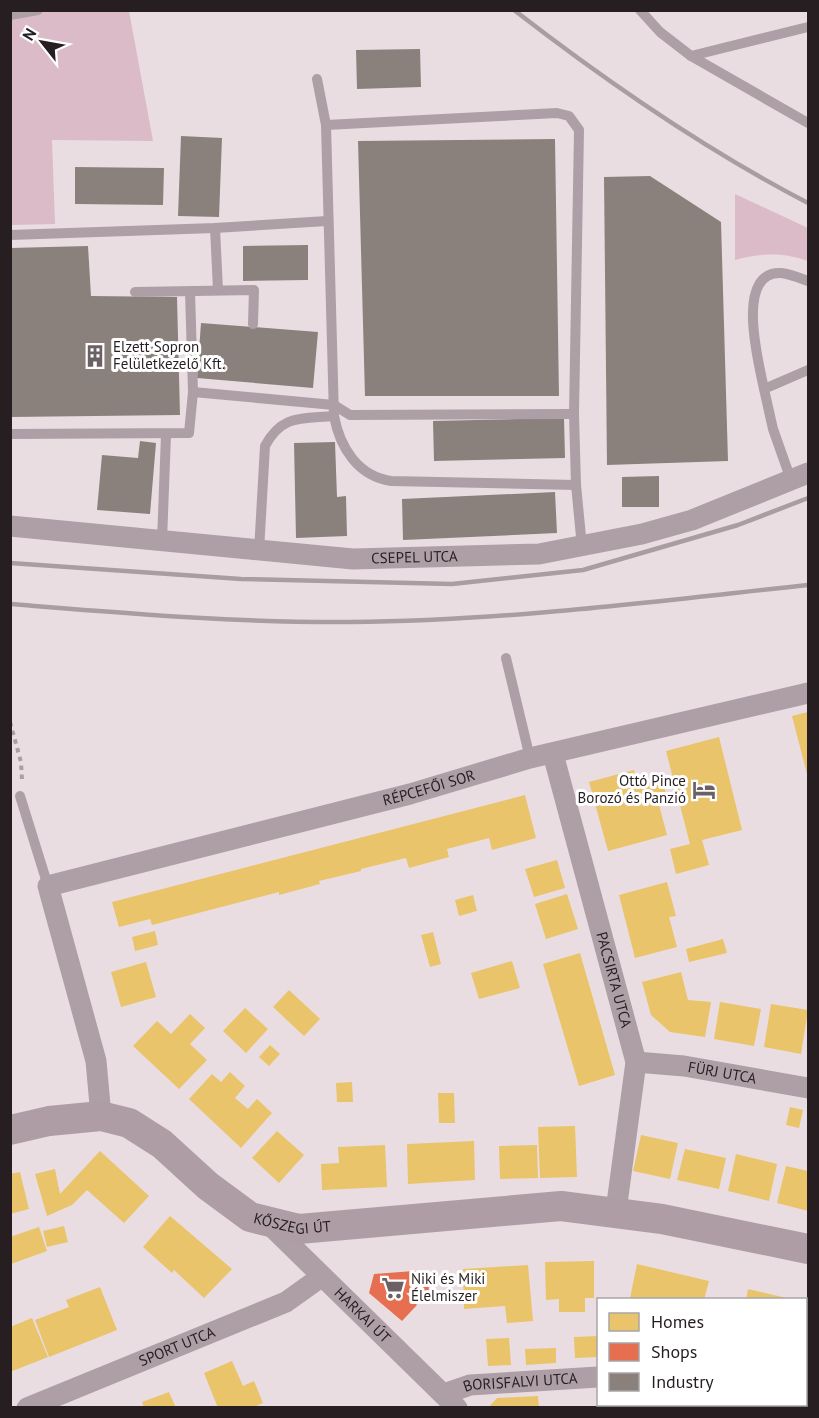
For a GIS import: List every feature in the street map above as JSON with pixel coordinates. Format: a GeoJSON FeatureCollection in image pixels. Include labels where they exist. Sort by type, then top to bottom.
{"type":"FeatureCollection","features":[{"type":"Feature","properties":{"kind":"main road","name":"KŐSZEGI ÚT"},"geometry":{"type":"LineString","coordinates":[[10,1130],[49,1121],[101,1116],[129,1122],[162,1144],[250,1217],[299,1229],[561,1206],[616,1211],[743,1234],[808,1249]]}},
{"type":"Feature","properties":{"kind":"street","name":"CSEPEL UTCA"},"geometry":{"type":"LineString","coordinates":[[10,526],[259,552],[353,559],[407,560],[539,554],[582,547],[693,520],[800,477]]}},
{"type":"Feature","properties":{"kind":"street","name":"RÉPCEFŐI SOR"},"geometry":{"type":"LineString","coordinates":[[48,886],[399,796],[530,758],[808,693]]}},
{"type":"Feature","properties":{"kind":"street","name":"PACSIRTA UTCA"},"geometry":{"type":"LineString","coordinates":[[552,754],[636,1062],[616,1211]]}},
{"type":"Feature","properties":{"kind":"street"},"geometry":{"type":"LineString","coordinates":[[48,886],[96,1060],[101,1116]]}},
{"type":"Feature","properties":{"kind":"street","name":"FÜRJ UTCA"},"geometry":{"type":"LineString","coordinates":[[636,1062],[684,1066],[808,1088]]}},
{"type":"Feature","properties":{"kind":"street","name":"HARKAI ÚT"},"geometry":{"type":"LineString","coordinates":[[268,1223],[451,1401]]}},
{"type":"Feature","properties":{"kind":"street","name":"SPORT UTCA"},"geometry":{"type":"LineString","coordinates":[[27,1407],[286,1302],[321,1276]]}},
{"type":"Feature","properties":{"kind":"street","name":"BORISFALVI UTCA"},"geometry":{"type":"LineString","coordinates":[[451,1401],[470,1385],[597,1377]]}},
{"type":"Feature","properties":{"kind":"lane"},"geometry":{"type":"LineString","coordinates":[[10,15],[38,10]]}},
{"type":"Feature","properties":{"kind":"lane"},"geometry":{"type":"LineString","coordinates":[[640,10],[660,32],[692,56],[808,123]]}},
{"type":"Feature","properties":{"kind":"lane"},"geometry":{"type":"LineString","coordinates":[[692,56],[808,27]]}},
{"type":"Feature","properties":{"kind":"lane"},"geometry":{"type":"LineString","coordinates":[[317,78],[326,124],[334,410],[341,441],[351,457],[363,470],[381,479],[576,485]]}},
{"type":"Feature","properties":{"kind":"lane"},"geometry":{"type":"LineString","coordinates":[[326,124],[557,113],[569,116],[579,130],[574,414],[576,485],[582,547]]}},
{"type":"Feature","properties":{"kind":"lane"},"geometry":{"type":"LineString","coordinates":[[10,235],[215,228],[327,221]]}},
{"type":"Feature","properties":{"kind":"lane"},"geometry":{"type":"LineString","coordinates":[[215,228],[218,290]]}},
{"type":"Feature","properties":{"kind":"lane"},"geometry":{"type":"LineString","coordinates":[[800,477],[773,429],[752,316],[757,290],[765,279],[782,273],[808,281]]}},
{"type":"Feature","properties":{"kind":"lane"},"geometry":{"type":"LineString","coordinates":[[135,292],[254,290],[253,324]]}},
{"type":"Feature","properties":{"kind":"lane"},"geometry":{"type":"LineString","coordinates":[[10,434],[166,435],[189,433],[193,392],[190,291]]}},
{"type":"Feature","properties":{"kind":"lane"},"geometry":{"type":"LineString","coordinates":[[764,389],[808,370]]}},
{"type":"Feature","properties":{"kind":"lane"},"geometry":{"type":"LineString","coordinates":[[193,392],[334,410],[350,415],[574,414]]}},
{"type":"Feature","properties":{"kind":"lane"},"geometry":{"type":"LineString","coordinates":[[259,552],[266,446],[273,431],[289,420],[334,410]]}},
{"type":"Feature","properties":{"kind":"lane"},"geometry":{"type":"LineString","coordinates":[[162,541],[166,435]]}},
{"type":"Feature","properties":{"kind":"lane"},"geometry":{"type":"LineString","coordinates":[[506,658],[530,758]]}},
{"type":"Feature","properties":{"kind":"lane"},"geometry":{"type":"LineString","coordinates":[[20,796],[48,886]]}},
{"type":"Feature","properties":{"kind":"path"},"geometry":{"type":"LineString","coordinates":[[10,722],[21,762],[20,796]]}},
{"type":"Feature","properties":{"kind":"shaded area"},"geometry":{"type":"Polygon","coordinates":[[[10,11],[129,11],[153,141],[52,140],[55,224],[11,225],[10,11]]]}},
{"type":"Feature","properties":{"kind":"shaded area"},"geometry":{"type":"Polygon","coordinates":[[[735,194],[808,228],[808,261],[772,254],[735,260],[735,194]]]}},
{"type":"Feature","properties":{"kind":"building: Homes"},"geometry":{"type":"Polygon","coordinates":[[[808,712],[808,778],[792,716],[808,712]]]}},
{"type":"Feature","properties":{"kind":"building: Homes","name":"Ottó Pince Borozó és Panzió"},"geometry":{"type":"Polygon","coordinates":[[[719,737],[742,830],[702,840],[709,865],[676,874],[670,849],[690,844],[666,751],[719,737]]]}},
{"type":"Feature","properties":{"kind":"building: Homes"},"geometry":{"type":"Polygon","coordinates":[[[634,770],[637,785],[662,778],[667,798],[658,801],[667,835],[608,851],[589,782],[634,770]]]}},
{"type":"Feature","properties":{"kind":"building: Homes"},"geometry":{"type":"Polygon","coordinates":[[[525,795],[536,838],[492,850],[489,838],[447,849],[449,857],[409,868],[406,858],[319,881],[320,884],[279,895],[279,892],[152,925],[150,919],[119,927],[112,902],[525,795]]]}},
{"type":"Feature","properties":{"kind":"building: Homes"},"geometry":{"type":"Polygon","coordinates":[[[557,860],[565,888],[534,897],[525,869],[557,860]]]}},
{"type":"Feature","properties":{"kind":"building: Homes"},"geometry":{"type":"Polygon","coordinates":[[[667,882],[676,916],[669,917],[677,947],[635,958],[619,895],[667,882]]]}},
{"type":"Feature","properties":{"kind":"building: Homes"},"geometry":{"type":"Polygon","coordinates":[[[567,894],[578,929],[546,939],[535,904],[567,894]]]}},
{"type":"Feature","properties":{"kind":"building: Homes"},"geometry":{"type":"Polygon","coordinates":[[[473,895],[477,911],[459,916],[455,900],[473,895]]]}},
{"type":"Feature","properties":{"kind":"building: Homes"},"geometry":{"type":"Polygon","coordinates":[[[155,931],[158,945],[135,951],[132,937],[155,931]]]}},
{"type":"Feature","properties":{"kind":"building: Homes"},"geometry":{"type":"Polygon","coordinates":[[[433,932],[441,964],[430,967],[421,935],[433,932]]]}},
{"type":"Feature","properties":{"kind":"building: Homes"},"geometry":{"type":"Polygon","coordinates":[[[723,939],[727,953],[689,962],[686,949],[723,939]]]}},
{"type":"Feature","properties":{"kind":"building: Homes"},"geometry":{"type":"Polygon","coordinates":[[[580,953],[615,1075],[579,1086],[543,964],[580,953]]]}},
{"type":"Feature","properties":{"kind":"building: Homes"},"geometry":{"type":"Polygon","coordinates":[[[512,961],[520,988],[479,999],[471,973],[512,961]]]}},
{"type":"Feature","properties":{"kind":"building: Homes"},"geometry":{"type":"Polygon","coordinates":[[[146,962],[156,997],[121,1007],[111,972],[146,962]]]}},
{"type":"Feature","properties":{"kind":"building: Homes"},"geometry":{"type":"Polygon","coordinates":[[[681,972],[688,1000],[711,1002],[705,1037],[670,1032],[651,1015],[642,982],[681,972]]]}},
{"type":"Feature","properties":{"kind":"building: Homes"},"geometry":{"type":"Polygon","coordinates":[[[289,990],[320,1019],[304,1036],[273,1007],[289,990]]]}},
{"type":"Feature","properties":{"kind":"building: Homes"},"geometry":{"type":"Polygon","coordinates":[[[720,1002],[761,1009],[754,1046],[714,1039],[720,1002]]]}},
{"type":"Feature","properties":{"kind":"building: Homes"},"geometry":{"type":"Polygon","coordinates":[[[771,1004],[808,1010],[801,1054],[764,1047],[771,1004]]]}},
{"type":"Feature","properties":{"kind":"building: Homes"},"geometry":{"type":"Polygon","coordinates":[[[245,1008],[268,1029],[246,1053],[223,1031],[245,1008]]]}},
{"type":"Feature","properties":{"kind":"building: Homes"},"geometry":{"type":"Polygon","coordinates":[[[190,1014],[205,1028],[190,1044],[207,1060],[179,1089],[133,1046],[157,1021],[171,1034],[190,1014]]]}},
{"type":"Feature","properties":{"kind":"building: Homes"},"geometry":{"type":"Polygon","coordinates":[[[270,1045],[280,1054],[269,1066],[259,1057],[270,1045]]]}},
{"type":"Feature","properties":{"kind":"building: Homes"},"geometry":{"type":"Polygon","coordinates":[[[230,1072],[245,1086],[235,1098],[248,1109],[257,1099],[272,1113],[241,1148],[189,1099],[212,1074],[221,1082],[230,1072]]]}},
{"type":"Feature","properties":{"kind":"building: Homes"},"geometry":{"type":"Polygon","coordinates":[[[352,1082],[353,1102],[337,1102],[336,1083],[352,1082]]]}},
{"type":"Feature","properties":{"kind":"building: Homes"},"geometry":{"type":"Polygon","coordinates":[[[438,1093],[454,1093],[455,1123],[439,1123],[438,1093]]]}},
{"type":"Feature","properties":{"kind":"building: Homes"},"geometry":{"type":"Polygon","coordinates":[[[790,1107],[803,1110],[799,1128],[786,1125],[790,1107]]]}},
{"type":"Feature","properties":{"kind":"building: Homes"},"geometry":{"type":"Polygon","coordinates":[[[575,1126],[577,1177],[540,1178],[538,1127],[575,1126]]]}},
{"type":"Feature","properties":{"kind":"building: Homes"},"geometry":{"type":"Polygon","coordinates":[[[277,1131],[304,1155],[279,1183],[252,1158],[277,1131]]]}},
{"type":"Feature","properties":{"kind":"building: Homes"},"geometry":{"type":"Polygon","coordinates":[[[641,1135],[678,1143],[670,1179],[633,1171],[641,1135]]]}},
{"type":"Feature","properties":{"kind":"building: Homes"},"geometry":{"type":"Polygon","coordinates":[[[474,1141],[475,1180],[408,1184],[407,1144],[474,1141]]]}},
{"type":"Feature","properties":{"kind":"building: Homes"},"geometry":{"type":"Polygon","coordinates":[[[385,1145],[387,1187],[322,1190],[321,1164],[339,1163],[338,1147],[385,1145]]]}},
{"type":"Feature","properties":{"kind":"building: Homes"},"geometry":{"type":"Polygon","coordinates":[[[537,1145],[538,1178],[500,1179],[499,1146],[537,1145]]]}},
{"type":"Feature","properties":{"kind":"building: Homes"},"geometry":{"type":"Polygon","coordinates":[[[685,1149],[726,1158],[719,1189],[677,1180],[685,1149]]]}},
{"type":"Feature","properties":{"kind":"building: Homes"},"geometry":{"type":"Polygon","coordinates":[[[100,1151],[149,1196],[124,1223],[87,1190],[72,1205],[47,1216],[35,1174],[55,1169],[60,1194],[100,1151]]]}},
{"type":"Feature","properties":{"kind":"building: Homes"},"geometry":{"type":"Polygon","coordinates":[[[736,1154],[777,1164],[769,1201],[728,1191],[736,1154]]]}},
{"type":"Feature","properties":{"kind":"building: Homes"},"geometry":{"type":"Polygon","coordinates":[[[786,1166],[808,1171],[808,1211],[777,1203],[786,1166]]]}},
{"type":"Feature","properties":{"kind":"building: Homes"},"geometry":{"type":"Polygon","coordinates":[[[20,1172],[29,1209],[10,1214],[10,1174],[20,1172]]]}},
{"type":"Feature","properties":{"kind":"building: Homes"},"geometry":{"type":"Polygon","coordinates":[[[170,1216],[232,1269],[204,1298],[174,1270],[172,1273],[143,1247],[170,1216]]]}},
{"type":"Feature","properties":{"kind":"building: Homes"},"geometry":{"type":"Polygon","coordinates":[[[64,1226],[68,1242],[47,1247],[43,1231],[64,1226]]]}},
{"type":"Feature","properties":{"kind":"building: Homes"},"geometry":{"type":"Polygon","coordinates":[[[39,1227],[47,1251],[11,1264],[10,1237],[39,1227]]]}},
{"type":"Feature","properties":{"kind":"building: Homes"},"geometry":{"type":"Polygon","coordinates":[[[594,1261],[594,1298],[585,1298],[585,1312],[559,1312],[559,1299],[546,1300],[545,1262],[594,1261]]]}},
{"type":"Feature","properties":{"kind":"building: Homes"},"geometry":{"type":"Polygon","coordinates":[[[637,1264],[709,1281],[705,1298],[630,1298],[637,1264]]]}},
{"type":"Feature","properties":{"kind":"building: Homes"},"geometry":{"type":"Polygon","coordinates":[[[528,1265],[533,1321],[507,1323],[505,1306],[464,1309],[463,1269],[528,1265]]]}},
{"type":"Feature","properties":{"kind":"building: Homes"},"geometry":{"type":"Polygon","coordinates":[[[100,1287],[117,1330],[49,1357],[35,1320],[69,1307],[66,1300],[100,1287]]]}},
{"type":"Feature","properties":{"kind":"building: Homes"},"geometry":{"type":"Polygon","coordinates":[[[748,1289],[787,1298],[746,1298],[748,1289]]]}},
{"type":"Feature","properties":{"kind":"building: Homes"},"geometry":{"type":"Polygon","coordinates":[[[32,1318],[48,1357],[10,1372],[10,1327],[32,1318]]]}},
{"type":"Feature","properties":{"kind":"building: Homes"},"geometry":{"type":"Polygon","coordinates":[[[597,1336],[597,1357],[575,1358],[574,1337],[597,1336]]]}},
{"type":"Feature","properties":{"kind":"building: Homes"},"geometry":{"type":"Polygon","coordinates":[[[509,1338],[511,1365],[488,1366],[486,1339],[509,1338]]]}},
{"type":"Feature","properties":{"kind":"building: Homes"},"geometry":{"type":"Polygon","coordinates":[[[556,1348],[556,1363],[526,1365],[525,1349],[556,1348]]]}},
{"type":"Feature","properties":{"kind":"building: Homes"},"geometry":{"type":"Polygon","coordinates":[[[232,1361],[243,1386],[254,1381],[263,1403],[252,1408],[218,1408],[204,1373],[232,1361]]]}},
{"type":"Feature","properties":{"kind":"building: Homes"},"geometry":{"type":"Polygon","coordinates":[[[169,1392],[176,1408],[144,1408],[142,1402],[169,1392]]]}},
{"type":"Feature","properties":{"kind":"building: Homes"},"geometry":{"type":"Polygon","coordinates":[[[538,1396],[539,1408],[488,1408],[497,1398],[538,1396]]]}},
{"type":"Feature","properties":{"kind":"building: Homes"},"geometry":{"type":"Polygon","coordinates":[[[601,1406],[679,1406],[679,1408],[601,1408],[601,1406]]]}},
{"type":"Feature","properties":{"kind":"building: Homes"},"geometry":{"type":"Polygon","coordinates":[[[722,1406],[781,1406],[781,1408],[722,1408],[722,1406]]]}},
{"type":"Feature","properties":{"kind":"building: Shops"},"geometry":{"type":"Polygon","coordinates":[[[427,1270],[429,1291],[406,1293],[417,1305],[402,1321],[369,1293],[374,1274],[427,1270]]]}},
{"type":"Feature","properties":{"kind":"building: Industry"},"geometry":{"type":"Polygon","coordinates":[[[420,49],[421,87],[357,89],[356,50],[420,49]]]}},
{"type":"Feature","properties":{"kind":"building: Industry"},"geometry":{"type":"Polygon","coordinates":[[[181,136],[222,138],[219,217],[178,216],[181,136]]]}},
{"type":"Feature","properties":{"kind":"building: Industry"},"geometry":{"type":"Polygon","coordinates":[[[555,139],[559,396],[365,396],[358,141],[555,139]]]}},
{"type":"Feature","properties":{"kind":"building: Industry"},"geometry":{"type":"Polygon","coordinates":[[[75,167],[164,168],[163,205],[75,204],[75,167]]]}},
{"type":"Feature","properties":{"kind":"building: Industry"},"geometry":{"type":"Polygon","coordinates":[[[650,176],[721,222],[728,461],[607,465],[604,177],[650,176]]]}},
{"type":"Feature","properties":{"kind":"building: Industry"},"geometry":{"type":"Polygon","coordinates":[[[308,245],[308,280],[243,281],[243,246],[308,245]]]}},
{"type":"Feature","properties":{"kind":"building: Industry","name":"Elzett Sopron Felületkezelő Kft."},"geometry":{"type":"Polygon","coordinates":[[[88,246],[91,296],[177,297],[180,415],[10,417],[10,248],[88,246]]]}},
{"type":"Feature","properties":{"kind":"building: Industry"},"geometry":{"type":"Polygon","coordinates":[[[201,323],[318,332],[313,388],[197,378],[201,323]]]}},
{"type":"Feature","properties":{"kind":"building: Industry"},"geometry":{"type":"Polygon","coordinates":[[[564,418],[565,458],[434,461],[433,421],[564,418]]]}},
{"type":"Feature","properties":{"kind":"building: Industry"},"geometry":{"type":"Polygon","coordinates":[[[140,441],[156,443],[150,514],[97,510],[102,455],[138,458],[140,441]]]}},
{"type":"Feature","properties":{"kind":"building: Industry"},"geometry":{"type":"Polygon","coordinates":[[[335,442],[337,497],[346,496],[347,536],[296,538],[294,443],[335,442]]]}},
{"type":"Feature","properties":{"kind":"building: Industry"},"geometry":{"type":"Polygon","coordinates":[[[659,476],[659,507],[622,507],[622,477],[659,476]]]}},
{"type":"Feature","properties":{"kind":"building: Industry"},"geometry":{"type":"Polygon","coordinates":[[[555,492],[557,533],[403,540],[402,499],[555,492]]]}},
{"type":"Feature","properties":{"kind":"railway"},"geometry":{"type":"LineString","coordinates":[[514,10],[657,113],[731,160],[808,203]]}},
{"type":"Feature","properties":{"kind":"railway"},"geometry":{"type":"LineString","coordinates":[[10,563],[241,579],[452,584],[583,570],[738,525],[808,498]]}},
{"type":"Feature","properties":{"kind":"railway"},"geometry":{"type":"LineString","coordinates":[[10,604],[223,619],[309,622],[408,621],[580,609],[808,585]]}},
{"type":"Feature","properties":{"kind":"place","name":"Elzett Sopron Felületkezelő Kft."},"geometry":{"type":"Point","coordinates":[95,356]}},
{"type":"Feature","properties":{"kind":"place","name":"Ottó Pince Borozó és Panzió"},"geometry":{"type":"Point","coordinates":[704,790]}},
{"type":"Feature","properties":{"kind":"place","name":"Niki és Miki Élelmiszer"},"geometry":{"type":"Point","coordinates":[393,1288]}}]}
